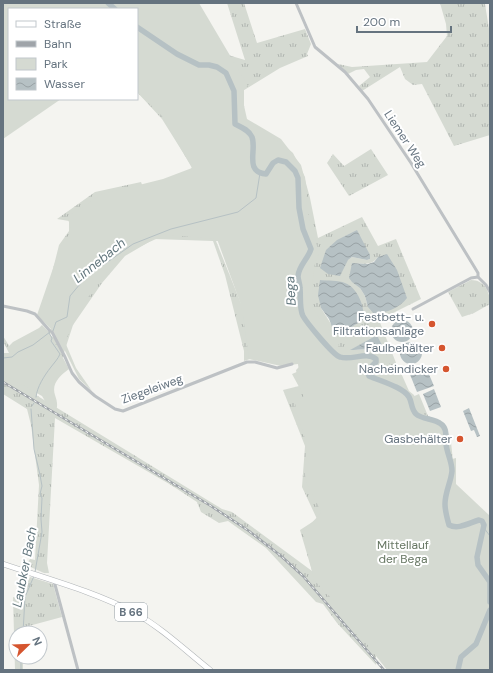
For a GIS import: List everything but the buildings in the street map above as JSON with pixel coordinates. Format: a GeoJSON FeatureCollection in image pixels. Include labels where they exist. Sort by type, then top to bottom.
{"type":"FeatureCollection","features":[{"type":"Feature","properties":{"kind":"main road","name":"B 66"},"geometry":{"type":"LineString","coordinates":[[3,564],[99,597],[136,614],[162,631],[210,670]]}},
{"type":"Feature","properties":{"kind":"street","name":"Liemer Weg"},"geometry":{"type":"LineString","coordinates":[[296,3],[314,47],[345,72],[372,104],[411,163],[478,273],[478,278],[490,292]]}},
{"type":"Feature","properties":{"kind":"street"},"geometry":{"type":"LineString","coordinates":[[413,309],[471,278],[478,278]]}},
{"type":"Feature","properties":{"kind":"street","name":"Ziegeleiweg"},"geometry":{"type":"LineString","coordinates":[[3,306],[35,314],[51,332],[66,357],[72,373],[79,382],[95,396],[115,409],[123,411],[247,362],[255,362],[277,368],[292,364]]}},
{"type":"Feature","properties":{"kind":"street"},"geometry":{"type":"LineString","coordinates":[[54,581],[78,670]]}},
{"type":"Feature","properties":{"kind":"green space","name":"Mittellauf der Bega"},"geometry":{"type":"Polygon","coordinates":[[[3,3],[199,3],[248,86],[244,88],[244,119],[293,153],[305,177],[307,193],[306,207],[319,253],[315,263],[312,286],[313,308],[316,314],[338,341],[338,348],[354,351],[373,349],[383,352],[391,366],[401,373],[409,391],[414,395],[421,413],[443,423],[447,428],[450,440],[449,450],[452,459],[456,458],[456,484],[490,516],[490,670],[387,670],[331,598],[314,580],[303,532],[321,513],[318,504],[309,489],[305,476],[305,440],[295,407],[295,401],[304,396],[292,374],[299,371],[298,364],[281,366],[249,359],[240,302],[217,239],[168,235],[158,238],[116,260],[80,308],[65,342],[76,368],[92,391],[79,379],[61,343],[53,332],[50,334],[69,369],[60,377],[54,387],[57,403],[56,411],[48,406],[42,396],[3,374],[3,355],[11,353],[8,347],[13,342],[42,325],[48,331],[51,329],[37,315],[60,248],[72,230],[67,217],[103,194],[163,179],[192,168],[162,116],[138,93],[138,8],[8,8],[8,100],[60,100],[3,139],[3,3]]]}},
{"type":"Feature","properties":{"kind":"green space","name":"Mittellauf der Bega"},"geometry":{"type":"Polygon","coordinates":[[[134,3],[194,45],[245,60],[227,3],[244,3],[257,43],[305,29],[311,44],[307,54],[308,56],[280,68],[241,92],[247,119],[281,139],[301,165],[310,198],[318,238],[362,217],[378,246],[396,239],[421,299],[379,320],[410,398],[419,394],[428,416],[444,423],[451,442],[455,480],[451,511],[490,670],[376,652],[376,665],[337,623],[323,604],[316,602],[266,548],[228,521],[219,523],[201,512],[197,502],[171,485],[55,418],[47,563],[49,573],[44,573],[26,565],[30,559],[35,560],[39,485],[31,425],[27,409],[3,394],[3,353],[9,353],[3,341],[3,336],[13,352],[48,333],[55,339],[51,321],[108,252],[155,229],[137,186],[110,195],[50,281],[59,245],[69,231],[69,221],[57,219],[95,192],[141,182],[159,228],[192,167],[162,119],[138,93],[138,8],[134,3]],[[357,231],[348,260],[352,257],[367,260],[370,259],[357,231]],[[154,239],[125,256],[102,283],[73,325],[61,362],[36,395],[222,509],[232,512],[312,571],[300,530],[317,519],[302,487],[305,446],[283,390],[299,386],[296,370],[299,367],[278,243],[216,241],[264,361],[250,359],[244,361],[244,351],[225,275],[213,241],[154,239]],[[378,257],[369,263],[357,263],[360,288],[365,296],[368,307],[378,257]],[[320,280],[321,308],[331,324],[350,328],[363,320],[363,310],[361,304],[358,297],[350,287],[340,283],[320,280]],[[377,335],[351,350],[374,349],[382,351],[386,354],[377,335]]]}},
{"type":"Feature","properties":{"kind":"green space"},"geometry":{"type":"Polygon","coordinates":[[[440,3],[485,4],[490,35],[490,135],[454,146],[422,84],[413,85],[405,79],[400,67],[362,91],[359,86],[370,77],[364,69],[356,70],[348,74],[338,64],[352,67],[427,62],[447,36],[446,24],[440,3]]]}},
{"type":"Feature","properties":{"kind":"green space"},"geometry":{"type":"Polygon","coordinates":[[[371,149],[388,175],[349,196],[327,163],[333,154],[344,166],[371,149]]]}},
{"type":"Feature","properties":{"kind":"green space"},"geometry":{"type":"Polygon","coordinates":[[[471,280],[476,280],[483,284],[489,295],[490,304],[474,313],[462,317],[448,292],[471,280]]]}},
{"type":"Feature","properties":{"kind":"green space"},"geometry":{"type":"Polygon","coordinates":[[[30,577],[53,584],[62,617],[32,625],[14,625],[13,597],[20,599],[30,577]]]}},
{"type":"Feature","properties":{"kind":"green space"},"geometry":{"type":"Polygon","coordinates":[[[15,665],[23,665],[23,670],[15,670],[15,665]]]}},
{"type":"Feature","properties":{"kind":"water"},"geometry":{"type":"Polygon","coordinates":[[[357,230],[370,255],[370,259],[367,260],[352,257],[348,260],[340,276],[328,274],[320,268],[326,250],[337,240],[357,230]]]}},
{"type":"Feature","properties":{"kind":"water"},"geometry":{"type":"Polygon","coordinates":[[[387,254],[397,270],[407,298],[400,305],[392,309],[374,314],[368,307],[365,296],[360,288],[349,278],[352,263],[368,264],[374,262],[378,257],[387,254]]]}},
{"type":"Feature","properties":{"kind":"water"},"geometry":{"type":"Polygon","coordinates":[[[320,280],[342,282],[349,285],[360,298],[364,315],[363,320],[339,335],[334,332],[329,319],[321,308],[318,295],[320,280]]]}},
{"type":"Feature","properties":{"kind":"water"},"geometry":{"type":"Polygon","coordinates":[[[402,320],[410,323],[413,331],[410,339],[402,342],[394,339],[391,331],[394,323],[402,320]]]}},
{"type":"Feature","properties":{"kind":"water"},"geometry":{"type":"Polygon","coordinates":[[[377,335],[387,355],[374,349],[350,350],[377,335]]]}},
{"type":"Feature","properties":{"kind":"water"},"geometry":{"type":"Polygon","coordinates":[[[411,342],[419,345],[422,353],[419,361],[411,364],[403,361],[400,353],[403,345],[411,342]]]}},
{"type":"Feature","properties":{"kind":"water"},"geometry":{"type":"Polygon","coordinates":[[[425,365],[434,386],[417,392],[409,372],[425,365]]]}},
{"type":"Feature","properties":{"kind":"water"},"geometry":{"type":"Polygon","coordinates":[[[434,389],[441,407],[430,411],[423,394],[434,389]]]}},
{"type":"Feature","properties":{"kind":"water"},"geometry":{"type":"Polygon","coordinates":[[[469,408],[480,436],[477,437],[474,430],[471,431],[463,411],[469,408]]]}},
{"type":"Feature","properties":{"kind":"waterway","name":"Bega"},"geometry":{"type":"LineString","coordinates":[[108,3],[114,8]]}},
{"type":"Feature","properties":{"kind":"waterway","name":"Bega"},"geometry":{"type":"LineString","coordinates":[[138,28],[177,54],[199,65],[217,67],[226,73],[234,91],[235,124],[247,131],[252,137],[253,165],[255,169],[266,174],[273,163],[278,160],[286,162],[295,171],[298,178],[299,208],[303,229],[311,249],[300,269],[298,276],[301,310],[303,316],[326,345],[340,357],[349,358],[368,356],[376,359],[376,362],[367,371],[369,376],[402,390],[409,397],[413,410],[416,414],[438,422],[445,428],[447,448],[452,471],[445,500],[445,509],[449,525],[456,527],[464,526],[479,520],[482,521],[484,525],[477,557],[478,565],[490,582],[490,602]]}},
{"type":"Feature","properties":{"kind":"waterway","name":"Linnebach"},"geometry":{"type":"LineString","coordinates":[[53,331],[56,322],[67,317],[70,296],[85,278],[133,244],[171,229],[238,212],[256,198],[260,173]]}},
{"type":"Feature","properties":{"kind":"waterway","name":"Linnebach"},"geometry":{"type":"LineString","coordinates":[[3,358],[12,357],[18,352],[33,345],[50,332]]}},
{"type":"Feature","properties":{"kind":"waterway","name":"Laubker Bach"},"geometry":{"type":"LineString","coordinates":[[36,397],[41,382],[60,354],[51,341],[52,338],[49,333]]}},
{"type":"Feature","properties":{"kind":"waterway","name":"Laubker Bach"},"geometry":{"type":"LineString","coordinates":[[31,409],[34,449],[42,486],[40,494],[42,498],[42,532],[35,572]]}},
{"type":"Feature","properties":{"kind":"waterway"},"geometry":{"type":"LineString","coordinates":[[484,528],[490,536]]}},
{"type":"Feature","properties":{"kind":"waterway","name":"Laubker Bach"},"geometry":{"type":"LineString","coordinates":[[23,625],[25,597],[34,576]]}},
{"type":"Feature","properties":{"kind":"waterway","name":"Bega"},"geometry":{"type":"LineString","coordinates":[[458,670],[461,657],[476,644],[490,610]]}},
{"type":"Feature","properties":{"kind":"waterway","name":"Laubker Bach"},"geometry":{"type":"LineString","coordinates":[[21,665],[21,670]]}},
{"type":"Feature","properties":{"kind":"railway"},"geometry":{"type":"LineString","coordinates":[[3,382],[211,506],[249,531],[281,556],[303,576],[384,670]]}},
{"type":"Feature","properties":{"kind":"place","name":"Festbett- u. Filtrationsanlage"},"geometry":{"type":"Point","coordinates":[432,324]}},
{"type":"Feature","properties":{"kind":"place","name":"Faulbehälter"},"geometry":{"type":"Point","coordinates":[442,348]}},
{"type":"Feature","properties":{"kind":"place","name":"Nacheindicker"},"geometry":{"type":"Point","coordinates":[446,369]}},
{"type":"Feature","properties":{"kind":"place","name":"Gasbehälter"},"geometry":{"type":"Point","coordinates":[460,439]}}]}
